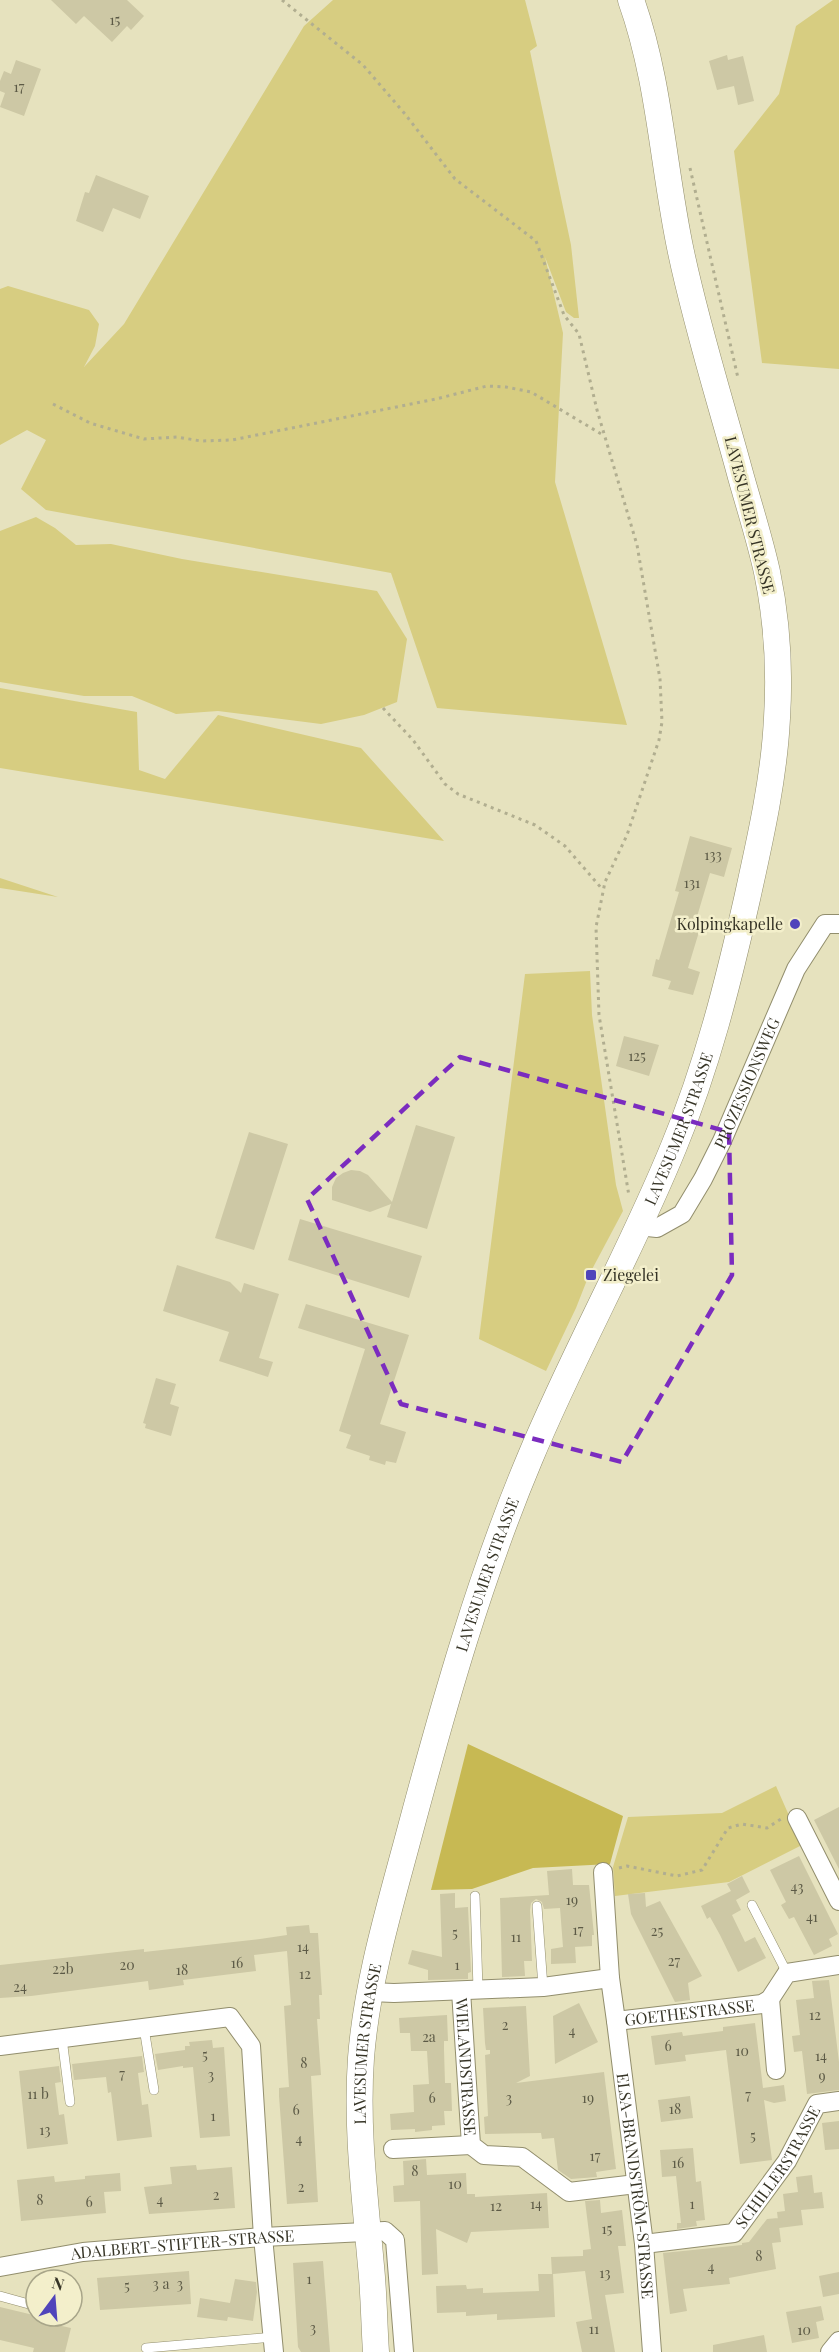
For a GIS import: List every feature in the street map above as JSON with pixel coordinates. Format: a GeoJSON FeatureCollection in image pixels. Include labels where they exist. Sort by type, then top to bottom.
{"type":"FeatureCollection","features":[{"type":"Feature","properties":{"kind":"street","name":"LAVESUMER STRASSE"},"geometry":{"type":"LineString","coordinates":[[376,2352],[361,2151],[360,2092],[363,2038],[382,1937],[436,1732],[482,1583],[509,1510],[562,1382],[638,1227],[686,1118],[699,1081],[728,979],[765,811],[777,724],[779,676],[776,627],[766,570],[682,258],[654,84],[631,0]]}},
{"type":"Feature","properties":{"kind":"street","name":"PROZESSIONSWEG"},"geometry":{"type":"LineString","coordinates":[[638,1227],[657,1228],[682,1214],[722,1141],[796,969],[825,924],[839,924]]}},
{"type":"Feature","properties":{"kind":"street"},"geometry":{"type":"LineString","coordinates":[[797,1818],[839,1901]]}},
{"type":"Feature","properties":{"kind":"street","name":"GOETHESTRASSE"},"geometry":{"type":"LineString","coordinates":[[603,1872],[610,1978],[616,2020],[762,2004],[770,1999],[787,1973]]}},
{"type":"Feature","properties":{"kind":"street"},"geometry":{"type":"LineString","coordinates":[[787,1973],[839,1965]]}},
{"type":"Feature","properties":{"kind":"street"},"geometry":{"type":"LineString","coordinates":[[370,1992],[543,1987],[610,1978]]}},
{"type":"Feature","properties":{"kind":"street","name":"WIELANDSTRASSE"},"geometry":{"type":"LineString","coordinates":[[470,1990],[471,2145]]}},
{"type":"Feature","properties":{"kind":"street","name":"GOETHESTRASSE"},"geometry":{"type":"LineString","coordinates":[[770,1999],[776,2070]]}},
{"type":"Feature","properties":{"kind":"street"},"geometry":{"type":"LineString","coordinates":[[0,2046],[230,2017],[251,2046],[273,2344]]}},
{"type":"Feature","properties":{"kind":"street","name":"ELSA-BRANDSTRÖM-STRASSE"},"geometry":{"type":"LineString","coordinates":[[616,2020],[644,2244],[652,2352]]}},
{"type":"Feature","properties":{"kind":"street","name":"SCHILLERSTRASSE"},"geometry":{"type":"LineString","coordinates":[[644,2244],[734,2233],[787,2161],[817,2104],[839,2101]]}},
{"type":"Feature","properties":{"kind":"street","name":"WIELANDSTRASSE"},"geometry":{"type":"LineString","coordinates":[[393,2149],[471,2145],[484,2155],[522,2157],[569,2192],[636,2184]]}},
{"type":"Feature","properties":{"kind":"street"},"geometry":{"type":"LineString","coordinates":[[368,2231],[385,2231],[395,2240],[404,2352]]}},
{"type":"Feature","properties":{"kind":"street","name":"ADALBERT-STIFTER-STRASSE"},"geometry":{"type":"LineString","coordinates":[[0,2267],[83,2252],[368,2231]]}},
{"type":"Feature","properties":{"kind":"street"},"geometry":{"type":"LineString","coordinates":[[830,2352],[839,2341]]}},
{"type":"Feature","properties":{"kind":"lane"},"geometry":{"type":"LineString","coordinates":[[470,1990],[475,1896]]}},
{"type":"Feature","properties":{"kind":"lane"},"geometry":{"type":"LineString","coordinates":[[752,1905],[787,1973]]}},
{"type":"Feature","properties":{"kind":"lane"},"geometry":{"type":"LineString","coordinates":[[537,1906],[543,1987]]}},
{"type":"Feature","properties":{"kind":"lane"},"geometry":{"type":"LineString","coordinates":[[144,2028],[154,2090]]}},
{"type":"Feature","properties":{"kind":"lane"},"geometry":{"type":"LineString","coordinates":[[62,2038],[70,2102]]}},
{"type":"Feature","properties":{"kind":"lane"},"geometry":{"type":"LineString","coordinates":[[0,2296],[24,2303]]}},
{"type":"Feature","properties":{"kind":"lane"},"geometry":{"type":"LineString","coordinates":[[146,2348],[273,2344]]}},
{"type":"Feature","properties":{"kind":"path"},"geometry":{"type":"LineString","coordinates":[[282,0],[363,65],[405,114],[455,179],[536,241],[564,315],[579,334],[597,410],[637,545],[660,679],[662,722],[642,796],[603,890],[596,927],[599,1015],[626,1184],[638,1227]]}},
{"type":"Feature","properties":{"kind":"path"},"geometry":{"type":"LineString","coordinates":[[689,164],[738,379]]}},
{"type":"Feature","properties":{"kind":"path"},"geometry":{"type":"LineString","coordinates":[[53,404],[90,423],[144,439],[177,437],[201,441],[232,440],[436,399],[487,386],[506,387],[531,392],[605,436]]}},
{"type":"Feature","properties":{"kind":"path"},"geometry":{"type":"LineString","coordinates":[[383,708],[413,740],[445,784],[458,794],[535,825],[566,846],[603,890]]}},
{"type":"Feature","properties":{"kind":"path"},"geometry":{"type":"LineString","coordinates":[[603,1872],[627,1866],[677,1876],[702,1870],[728,1828],[742,1824],[767,1828],[790,1813],[797,1818]]}},
{"type":"Feature","properties":{"kind":"highlighted area"},"geometry":{"type":"Polygon","coordinates":[[[460,1057],[729,1132],[732,1275],[622,1462],[401,1404],[307,1199],[460,1057]]]}},
{"type":"Feature","properties":{"kind":"shaded area"},"geometry":{"type":"Polygon","coordinates":[[[333,0],[525,0],[537,46],[530,51],[571,245],[579,318],[574,318],[566,312],[545,257],[563,333],[555,482],[627,725],[437,708],[391,573],[46,510],[21,489],[46,440],[27,430],[0,445],[0,289],[8,286],[89,310],[99,324],[95,346],[84,367],[124,324],[304,26],[333,0]]]}},
{"type":"Feature","properties":{"kind":"shaded area"},"geometry":{"type":"Polygon","coordinates":[[[833,0],[839,0],[839,369],[762,363],[734,151],[779,94],[796,26],[833,0]]]}},
{"type":"Feature","properties":{"kind":"shaded area"},"geometry":{"type":"Polygon","coordinates":[[[36,517],[55,528],[76,545],[111,544],[182,559],[377,591],[407,639],[397,702],[364,715],[321,724],[218,711],[176,714],[132,696],[84,696],[0,682],[0,531],[36,517]]]}},
{"type":"Feature","properties":{"kind":"shaded area"},"geometry":{"type":"Polygon","coordinates":[[[0,688],[137,712],[139,770],[165,779],[218,715],[361,748],[444,841],[0,768],[0,688]]]}},
{"type":"Feature","properties":{"kind":"shaded area"},"geometry":{"type":"Polygon","coordinates":[[[0,878],[58,897],[0,888],[0,878]]]}},
{"type":"Feature","properties":{"kind":"shaded area"},"geometry":{"type":"Polygon","coordinates":[[[590,971],[592,1015],[616,1185],[623,1211],[589,1275],[546,1371],[479,1339],[525,974],[590,971]]]}},
{"type":"Feature","properties":{"kind":"shaded area"},"geometry":{"type":"Polygon","coordinates":[[[468,1744],[623,1816],[610,1864],[533,1868],[472,1889],[431,1890],[468,1744]]]}},
{"type":"Feature","properties":{"kind":"shaded area"},"geometry":{"type":"Polygon","coordinates":[[[776,1786],[802,1845],[729,1882],[615,1896],[613,1867],[628,1817],[722,1813],[776,1786]]]}},
{"type":"Feature","properties":{"kind":"building"},"geometry":{"type":"Polygon","coordinates":[[[51,0],[127,0],[144,16],[131,30],[127,26],[112,42],[84,16],[76,24],[51,0]]]}},
{"type":"Feature","properties":{"kind":"building"},"geometry":{"type":"Polygon","coordinates":[[[727,55],[728,60],[743,56],[754,101],[738,105],[734,86],[717,90],[709,61],[727,55]]]}},
{"type":"Feature","properties":{"kind":"building"},"geometry":{"type":"Polygon","coordinates":[[[16,60],[41,69],[24,116],[0,107],[5,93],[0,91],[0,81],[4,71],[11,74],[16,60]]]}},
{"type":"Feature","properties":{"kind":"building"},"geometry":{"type":"Polygon","coordinates":[[[96,175],[149,196],[140,219],[113,208],[103,232],[76,221],[85,192],[89,193],[96,175]]]}},
{"type":"Feature","properties":{"kind":"building"},"geometry":{"type":"Polygon","coordinates":[[[690,836],[732,848],[724,877],[710,873],[696,920],[702,922],[688,968],[700,972],[693,995],[668,989],[671,981],[652,976],[679,892],[675,891],[690,836]]]}},
{"type":"Feature","properties":{"kind":"building"},"geometry":{"type":"Polygon","coordinates":[[[624,1036],[659,1045],[649,1076],[616,1066],[624,1036]]]}},
{"type":"Feature","properties":{"kind":"building"},"geometry":{"type":"Polygon","coordinates":[[[416,1125],[455,1137],[427,1229],[387,1217],[391,1204],[370,1212],[332,1200],[332,1187],[336,1178],[351,1170],[368,1175],[392,1202],[416,1125]]]}},
{"type":"Feature","properties":{"kind":"building"},"geometry":{"type":"Polygon","coordinates":[[[249,1132],[288,1144],[254,1250],[215,1238],[249,1132]]]}},
{"type":"Feature","properties":{"kind":"building"},"geometry":{"type":"Polygon","coordinates":[[[300,1219],[422,1256],[409,1298],[288,1260],[300,1219]]]}},
{"type":"Feature","properties":{"kind":"building"},"geometry":{"type":"Polygon","coordinates":[[[177,1265],[230,1282],[241,1293],[244,1283],[279,1294],[259,1358],[273,1362],[268,1377],[219,1361],[229,1332],[163,1311],[177,1265]]]}},
{"type":"Feature","properties":{"kind":"building"},"geometry":{"type":"Polygon","coordinates":[[[306,1304],[409,1335],[380,1424],[406,1432],[396,1463],[386,1461],[385,1465],[369,1460],[370,1456],[346,1448],[351,1435],[339,1431],[365,1349],[298,1328],[306,1304]]]}},
{"type":"Feature","properties":{"kind":"building"},"geometry":{"type":"Polygon","coordinates":[[[156,1378],[176,1384],[170,1404],[179,1407],[171,1436],[145,1428],[146,1424],[143,1423],[156,1378]]]}},
{"type":"Feature","properties":{"kind":"building"},"geometry":{"type":"Polygon","coordinates":[[[839,1807],[839,1869],[814,1820],[839,1807]]]}},
{"type":"Feature","properties":{"kind":"building"},"geometry":{"type":"Polygon","coordinates":[[[799,1856],[838,1934],[829,1939],[832,1946],[814,1955],[794,1917],[789,1919],[781,1905],[786,1902],[770,1870],[799,1856]]]}},
{"type":"Feature","properties":{"kind":"building"},"geometry":{"type":"Polygon","coordinates":[[[572,1869],[573,1885],[589,1885],[594,1935],[592,1935],[592,1946],[575,1947],[576,1963],[551,1964],[551,1949],[563,1947],[560,1908],[544,1909],[542,1902],[536,1899],[531,1903],[530,1910],[532,1961],[524,1961],[525,1976],[502,1977],[500,1898],[549,1895],[547,1871],[572,1869]]]}},
{"type":"Feature","properties":{"kind":"building"},"geometry":{"type":"Polygon","coordinates":[[[742,1876],[750,1892],[736,1900],[741,1910],[732,1915],[745,1942],[755,1937],[766,1958],[738,1972],[710,1917],[707,1919],[701,1906],[731,1891],[727,1884],[742,1876]]]}},
{"type":"Feature","properties":{"kind":"building"},"geometry":{"type":"Polygon","coordinates":[[[455,1893],[455,1908],[468,1907],[471,1972],[468,1973],[468,1979],[428,1980],[428,1970],[408,1964],[412,1950],[442,1957],[440,1894],[455,1893]]]}},
{"type":"Feature","properties":{"kind":"building"},"geometry":{"type":"Polygon","coordinates":[[[645,1893],[646,1907],[660,1901],[702,1976],[688,1983],[690,2000],[675,2002],[631,1914],[628,1894],[645,1893]]]}},
{"type":"Feature","properties":{"kind":"building"},"geometry":{"type":"Polygon","coordinates":[[[309,1925],[310,1933],[318,1933],[322,1995],[319,1995],[320,2019],[317,2019],[321,2075],[311,2076],[318,2202],[287,2204],[279,2088],[289,2087],[284,2006],[291,2005],[287,1951],[254,1955],[256,1971],[183,1980],[184,1985],[149,1990],[148,1981],[0,1998],[0,1965],[260,1939],[287,1935],[286,1927],[309,1925]]]}},
{"type":"Feature","properties":{"kind":"building"},"geometry":{"type":"Polygon","coordinates":[[[829,1980],[839,2062],[839,2090],[807,2094],[802,2051],[794,2052],[792,2036],[800,2035],[796,2000],[814,1998],[812,1981],[829,1980]]]}},
{"type":"Feature","properties":{"kind":"building"},"geometry":{"type":"Polygon","coordinates":[[[579,2003],[598,2042],[555,2064],[553,2016],[579,2003]]]}},
{"type":"Feature","properties":{"kind":"building"},"geometry":{"type":"Polygon","coordinates":[[[526,2006],[530,2076],[516,2083],[604,2072],[616,2169],[596,2172],[597,2177],[571,2179],[558,2170],[554,2138],[542,2139],[541,2133],[485,2134],[484,2117],[488,2116],[485,2055],[490,2054],[490,2050],[486,2050],[483,2008],[526,2006]]]}},
{"type":"Feature","properties":{"kind":"building"},"geometry":{"type":"Polygon","coordinates":[[[447,2015],[448,2041],[444,2041],[445,2083],[451,2083],[452,2111],[444,2111],[445,2125],[432,2126],[432,2130],[415,2132],[415,2129],[391,2130],[390,2114],[414,2112],[413,2085],[429,2084],[427,2051],[411,2051],[410,2033],[400,2033],[399,2018],[447,2015]]]}},
{"type":"Feature","properties":{"kind":"building"},"geometry":{"type":"Polygon","coordinates":[[[755,2023],[763,2088],[784,2085],[786,2101],[774,2103],[764,2100],[772,2160],[740,2164],[726,2050],[685,2055],[686,2061],[655,2065],[651,2036],[682,2032],[683,2036],[723,2031],[723,2027],[755,2023]]]}},
{"type":"Feature","properties":{"kind":"building"},"geometry":{"type":"Polygon","coordinates":[[[212,2040],[213,2048],[224,2047],[230,2136],[200,2138],[193,2067],[183,2068],[183,2066],[158,2070],[155,2054],[185,2050],[185,2046],[190,2046],[189,2042],[212,2040]]]}},
{"type":"Feature","properties":{"kind":"building"},"geometry":{"type":"Polygon","coordinates":[[[142,2056],[144,2072],[138,2073],[142,2105],[148,2104],[152,2137],[117,2141],[111,2092],[108,2093],[106,2077],[74,2080],[72,2064],[142,2056]]]}},
{"type":"Feature","properties":{"kind":"building"},"geometry":{"type":"Polygon","coordinates":[[[59,2066],[61,2082],[55,2083],[59,2115],[64,2114],[68,2144],[27,2149],[19,2071],[59,2066]]]}},
{"type":"Feature","properties":{"kind":"building"},"geometry":{"type":"Polygon","coordinates":[[[690,2096],[693,2118],[661,2122],[658,2100],[690,2096]]]}},
{"type":"Feature","properties":{"kind":"building"},"geometry":{"type":"Polygon","coordinates":[[[839,2121],[839,2149],[825,2150],[822,2123],[839,2121]]]}},
{"type":"Feature","properties":{"kind":"building"},"geometry":{"type":"Polygon","coordinates":[[[693,2148],[696,2182],[701,2181],[705,2220],[696,2221],[697,2226],[677,2229],[677,2223],[681,2223],[676,2176],[662,2177],[660,2150],[693,2148]]]}},
{"type":"Feature","properties":{"kind":"building"},"geometry":{"type":"Polygon","coordinates":[[[426,2159],[427,2175],[466,2173],[467,2194],[475,2194],[475,2197],[547,2193],[549,2228],[471,2232],[467,2243],[436,2229],[438,2274],[422,2275],[420,2201],[394,2202],[393,2186],[404,2185],[403,2161],[426,2159]]]}},
{"type":"Feature","properties":{"kind":"building"},"geometry":{"type":"Polygon","coordinates":[[[196,2165],[197,2170],[232,2167],[235,2208],[149,2214],[144,2187],[172,2184],[170,2167],[196,2165]]]}},
{"type":"Feature","properties":{"kind":"building"},"geometry":{"type":"Polygon","coordinates":[[[120,2173],[121,2191],[104,2192],[106,2213],[21,2221],[17,2180],[54,2176],[55,2182],[85,2179],[85,2176],[120,2173]]]}},
{"type":"Feature","properties":{"kind":"building"},"geometry":{"type":"Polygon","coordinates":[[[812,2175],[814,2193],[822,2192],[824,2208],[801,2210],[803,2225],[779,2228],[777,2212],[785,2211],[783,2194],[798,2192],[796,2177],[812,2175]]]}},
{"type":"Feature","properties":{"kind":"building"},"geometry":{"type":"Polygon","coordinates":[[[600,2200],[601,2213],[622,2210],[626,2246],[618,2246],[624,2293],[605,2295],[615,2352],[582,2352],[576,2322],[592,2319],[585,2271],[553,2274],[555,2317],[497,2320],[497,2314],[466,2316],[466,2312],[437,2313],[436,2286],[466,2285],[467,2289],[483,2288],[483,2293],[539,2291],[538,2274],[552,2274],[551,2257],[583,2256],[583,2250],[591,2249],[585,2201],[600,2200]]]}},
{"type":"Feature","properties":{"kind":"building"},"geometry":{"type":"Polygon","coordinates":[[[778,2218],[781,2242],[772,2243],[776,2269],[729,2278],[730,2284],[683,2289],[687,2311],[670,2314],[663,2253],[742,2245],[742,2243],[749,2242],[767,2219],[778,2218]]]}},
{"type":"Feature","properties":{"kind":"building"},"geometry":{"type":"Polygon","coordinates":[[[323,2261],[330,2352],[301,2352],[298,2347],[293,2263],[323,2261]]]}},
{"type":"Feature","properties":{"kind":"building"},"geometry":{"type":"Polygon","coordinates":[[[189,2271],[191,2304],[100,2310],[97,2278],[189,2271]]]}},
{"type":"Feature","properties":{"kind":"building"},"geometry":{"type":"Polygon","coordinates":[[[839,2272],[839,2294],[823,2297],[819,2276],[839,2272]]]}},
{"type":"Feature","properties":{"kind":"building"},"geometry":{"type":"Polygon","coordinates":[[[235,2279],[256,2282],[253,2321],[228,2317],[227,2321],[197,2317],[200,2298],[230,2303],[235,2279]]]}},
{"type":"Feature","properties":{"kind":"building"},"geometry":{"type":"Polygon","coordinates":[[[821,2306],[824,2320],[816,2322],[819,2338],[792,2343],[786,2312],[821,2306]]]}},
{"type":"Feature","properties":{"kind":"building"},"geometry":{"type":"Polygon","coordinates":[[[0,2307],[24,2313],[24,2328],[71,2328],[65,2352],[33,2352],[34,2348],[0,2340],[0,2307]]]}},
{"type":"Feature","properties":{"kind":"building"},"geometry":{"type":"Polygon","coordinates":[[[764,2335],[767,2352],[713,2352],[713,2345],[764,2335]]]}},
{"type":"Feature","properties":{"kind":"place","name":"Kolpingkapelle"},"geometry":{"type":"Point","coordinates":[795,924]}},
{"type":"Feature","properties":{"kind":"place","name":"Ziegelei"},"geometry":{"type":"Point","coordinates":[591,1275]}}]}
